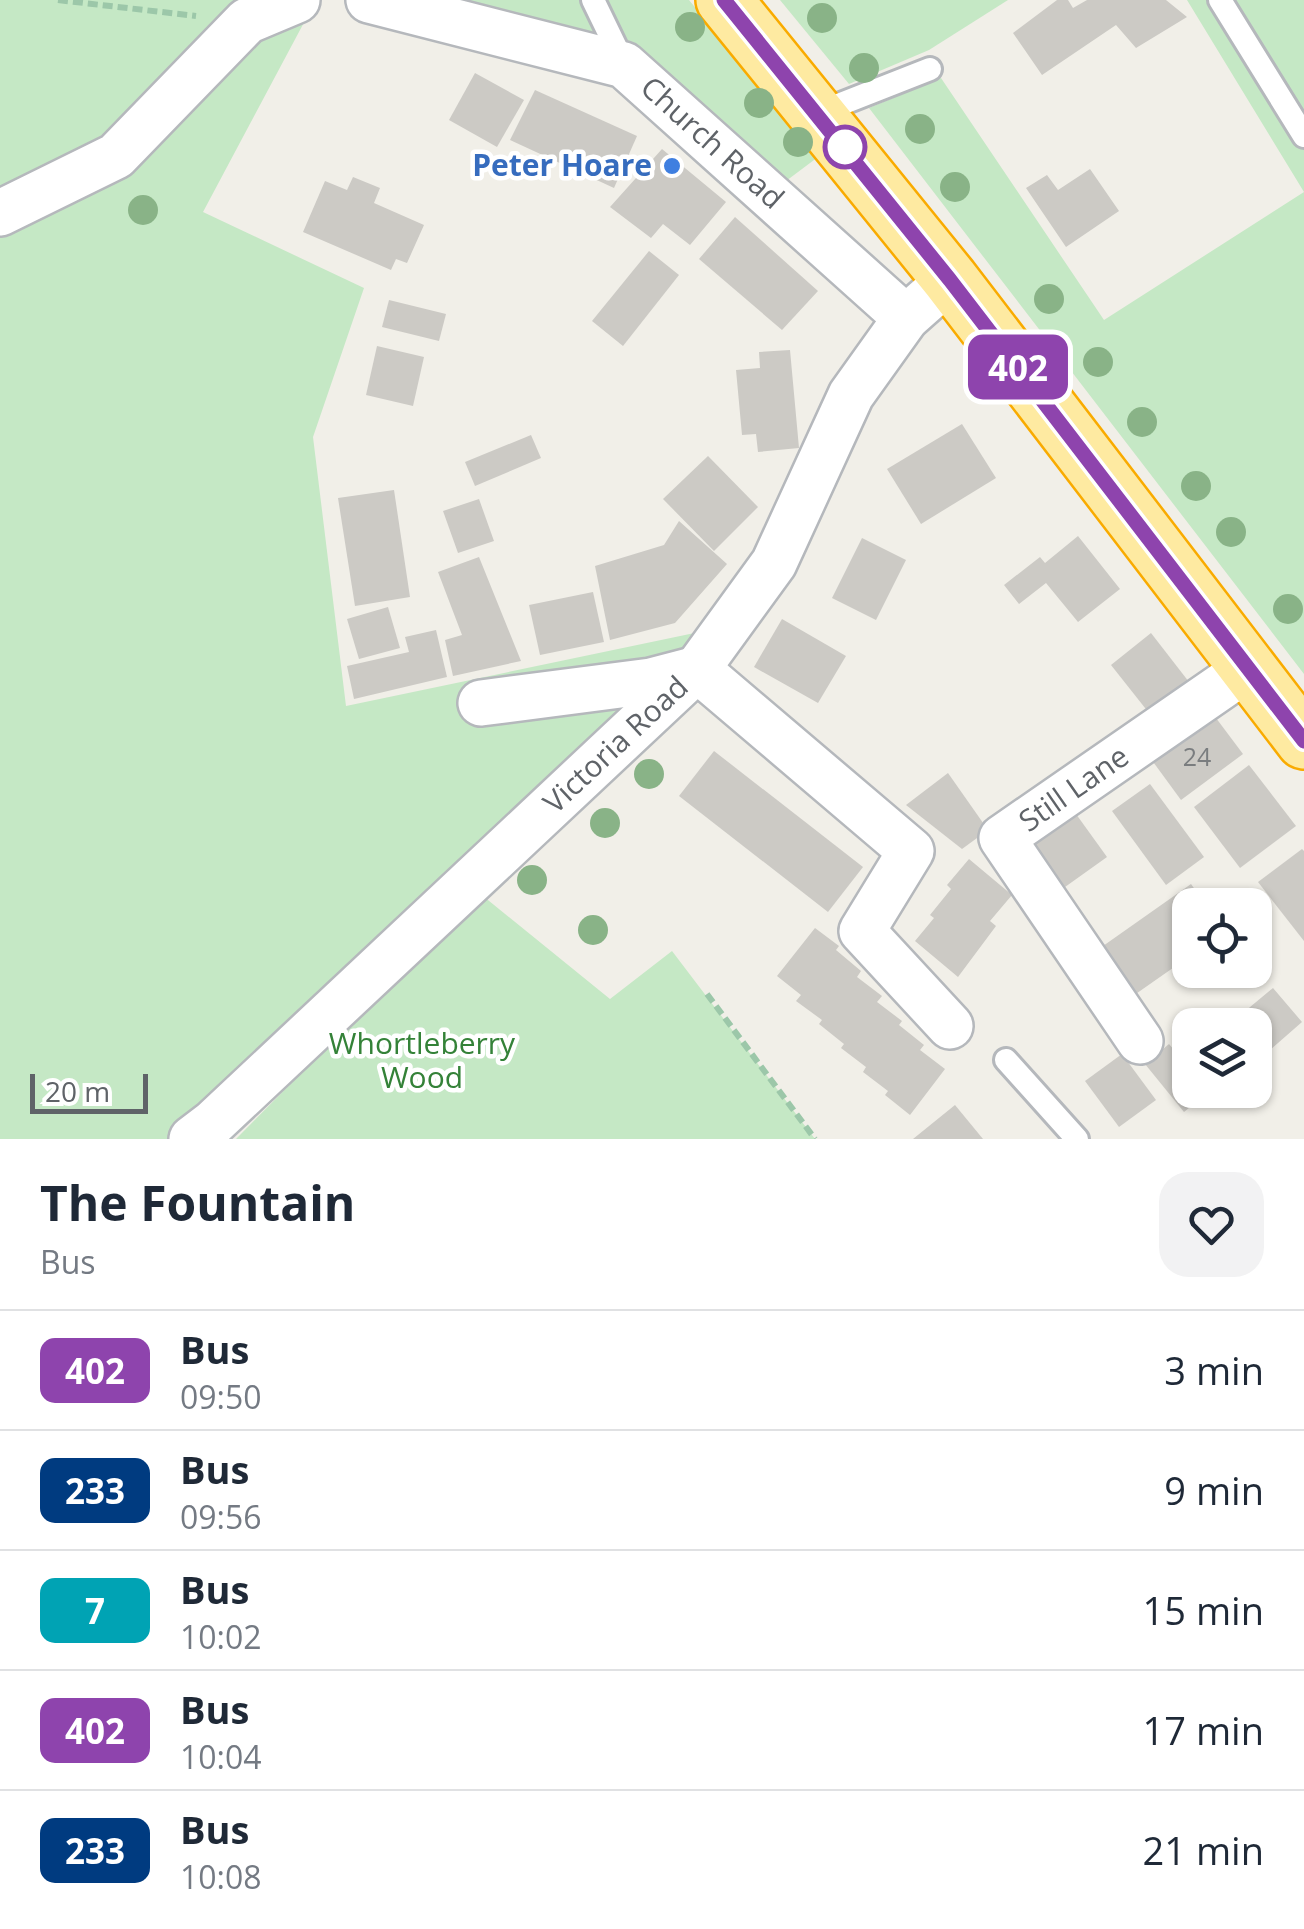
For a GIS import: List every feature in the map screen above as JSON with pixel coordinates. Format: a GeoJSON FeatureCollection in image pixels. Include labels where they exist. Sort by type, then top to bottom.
{"type":"FeatureCollection","features":[{"type":"Feature","properties":{"kind":"highway"},"geometry":{"type":"LineString","coordinates":[[724,0],[950,280],[1304,740]]}},
{"type":"Feature","properties":{"kind":"street"},"geometry":{"type":"LineString","coordinates":[[0,212],[116,156],[247,21],[297,0]]}},
{"type":"Feature","properties":{"kind":"street","name":"Church Road"},"geometry":{"type":"LineString","coordinates":[[369,0],[624,64],[906,318]]}},
{"type":"Feature","properties":{"kind":"street","name":"Victoria Road"},"geometry":{"type":"LineString","coordinates":[[192,1139],[697,669],[774,563],[851,396],[906,318],[950,280]]}},
{"type":"Feature","properties":{"kind":"street","name":"Still Lane"},"geometry":{"type":"LineString","coordinates":[[1140,1042],[1002,838],[1248,668]]}},
{"type":"Feature","properties":{"kind":"street"},"geometry":{"type":"LineString","coordinates":[[481,703],[651,681],[697,669],[911,852],[862,931],[950,1026]]}},
{"type":"Feature","properties":{"kind":"lane"},"geometry":{"type":"LineString","coordinates":[[593,0],[624,64]]}},
{"type":"Feature","properties":{"kind":"lane"},"geometry":{"type":"LineString","coordinates":[[1220,0],[1304,136]]}},
{"type":"Feature","properties":{"kind":"lane"},"geometry":{"type":"LineString","coordinates":[[818,113],[930,68]]}},
{"type":"Feature","properties":{"kind":"lane"},"geometry":{"type":"LineString","coordinates":[[1006,1060],[1077,1139]]}},
{"type":"Feature","properties":{"kind":"path"},"geometry":{"type":"LineString","coordinates":[[58,0],[247,21]]}},
{"type":"Feature","properties":{"kind":"path"},"geometry":{"type":"LineString","coordinates":[[706,994],[815,1139]]}},
{"type":"Feature","properties":{"kind":"green space"},"geometry":{"type":"Polygon","coordinates":[[[0,0],[277,0],[106,139],[0,201],[0,0]]]}},
{"type":"Feature","properties":{"kind":"green space"},"geometry":{"type":"Polygon","coordinates":[[[316,0],[203,212],[364,288],[313,437],[346,706],[728,626],[182,1139],[0,1139],[0,212],[120,152],[247,21],[316,0]]]}},
{"type":"Feature","properties":{"kind":"green space"},"geometry":{"type":"Polygon","coordinates":[[[430,0],[689,0],[818,157],[782,184],[640,61],[430,0]]]}},
{"type":"Feature","properties":{"kind":"green space"},"geometry":{"type":"Polygon","coordinates":[[[780,0],[1008,0],[929,50],[849,84],[780,0]]]}},
{"type":"Feature","properties":{"kind":"green space"},"geometry":{"type":"Polygon","coordinates":[[[1187,0],[1304,0],[1304,192],[1187,0]]]}},
{"type":"Feature","properties":{"kind":"green space"},"geometry":{"type":"Polygon","coordinates":[[[941,78],[1104,320],[1304,192],[1304,674],[869,108],[941,78]]]}},
{"type":"Feature","properties":{"kind":"green space","name":"Whortleberry Wood"},"geometry":{"type":"Polygon","coordinates":[[[483,896],[610,999],[672,951],[815,1139],[236,1139],[423,950],[483,896]]]}},
{"type":"Feature","properties":{"kind":"building"},"geometry":{"type":"Polygon","coordinates":[[[1057,0],[1068,0],[1073,8],[1087,0],[1166,0],[1187,17],[1136,48],[1116,25],[1042,75],[1013,33],[1057,0]]]}},
{"type":"Feature","properties":{"kind":"building"},"geometry":{"type":"Polygon","coordinates":[[[475,73],[524,100],[497,147],[449,120],[475,73]]]}},
{"type":"Feature","properties":{"kind":"building"},"geometry":{"type":"Polygon","coordinates":[[[535,90],[637,136],[614,188],[510,140],[535,90]]]}},
{"type":"Feature","properties":{"kind":"building"},"geometry":{"type":"Polygon","coordinates":[[[662,149],[726,202],[690,245],[663,224],[651,238],[610,207],[662,149]]]}},
{"type":"Feature","properties":{"kind":"building"},"geometry":{"type":"Polygon","coordinates":[[[1090,169],[1119,211],[1066,247],[1026,188],[1047,175],[1058,190],[1090,169]]]}},
{"type":"Feature","properties":{"kind":"building"},"geometry":{"type":"Polygon","coordinates":[[[353,177],[380,188],[374,203],[424,225],[407,263],[396,259],[391,270],[303,232],[325,181],[347,190],[353,177]]]}},
{"type":"Feature","properties":{"kind":"building"},"geometry":{"type":"Polygon","coordinates":[[[735,217],[818,291],[782,330],[699,259],[735,217]]]}},
{"type":"Feature","properties":{"kind":"building"},"geometry":{"type":"Polygon","coordinates":[[[649,251],[679,275],[623,346],[592,321],[649,251]]]}},
{"type":"Feature","properties":{"kind":"building"},"geometry":{"type":"Polygon","coordinates":[[[389,300],[446,314],[439,341],[382,327],[389,300]]]}},
{"type":"Feature","properties":{"kind":"building"},"geometry":{"type":"Polygon","coordinates":[[[377,346],[424,357],[413,406],[366,395],[377,346]]]}},
{"type":"Feature","properties":{"kind":"building"},"geometry":{"type":"Polygon","coordinates":[[[790,350],[799,448],[758,452],[756,434],[742,435],[736,370],[760,368],[759,352],[790,350]]]}},
{"type":"Feature","properties":{"kind":"building"},"geometry":{"type":"Polygon","coordinates":[[[962,424],[996,478],[921,524],[887,469],[962,424]]]}},
{"type":"Feature","properties":{"kind":"building"},"geometry":{"type":"Polygon","coordinates":[[[531,435],[541,458],[475,486],[465,462],[531,435]]]}},
{"type":"Feature","properties":{"kind":"building"},"geometry":{"type":"Polygon","coordinates":[[[708,456],[758,507],[714,551],[663,499],[708,456]]]}},
{"type":"Feature","properties":{"kind":"building"},"geometry":{"type":"Polygon","coordinates":[[[394,490],[410,597],[355,606],[338,498],[394,490]]]}},
{"type":"Feature","properties":{"kind":"building"},"geometry":{"type":"Polygon","coordinates":[[[479,499],[494,541],[458,553],[443,511],[479,499]]]}},
{"type":"Feature","properties":{"kind":"building"},"geometry":{"type":"Polygon","coordinates":[[[679,521],[727,564],[675,623],[610,640],[595,566],[664,545],[679,521]]]}},
{"type":"Feature","properties":{"kind":"building"},"geometry":{"type":"Polygon","coordinates":[[[1078,536],[1120,589],[1078,622],[1046,583],[1019,604],[1004,585],[1040,557],[1045,563],[1078,536]]]}},
{"type":"Feature","properties":{"kind":"building"},"geometry":{"type":"Polygon","coordinates":[[[862,538],[906,560],[876,620],[832,598],[862,538]]]}},
{"type":"Feature","properties":{"kind":"building"},"geometry":{"type":"Polygon","coordinates":[[[479,557],[521,661],[453,676],[445,640],[462,635],[438,572],[479,557]]]}},
{"type":"Feature","properties":{"kind":"building"},"geometry":{"type":"Polygon","coordinates":[[[593,592],[604,642],[540,655],[529,605],[593,592]]]}},
{"type":"Feature","properties":{"kind":"building"},"geometry":{"type":"Polygon","coordinates":[[[388,607],[400,648],[359,659],[347,619],[388,607]]]}},
{"type":"Feature","properties":{"kind":"building"},"geometry":{"type":"Polygon","coordinates":[[[782,619],[846,656],[818,703],[754,667],[782,619]]]}},
{"type":"Feature","properties":{"kind":"building"},"geometry":{"type":"Polygon","coordinates":[[[436,630],[447,677],[354,699],[347,666],[409,652],[405,637],[436,630]]]}},
{"type":"Feature","properties":{"kind":"building"},"geometry":{"type":"Polygon","coordinates":[[[1151,633],[1189,682],[1149,713],[1111,665],[1151,633]]]}},
{"type":"Feature","properties":{"kind":"building"},"geometry":{"type":"Polygon","coordinates":[[[1213,714],[1243,754],[1181,800],[1151,759],[1213,714]]]}},
{"type":"Feature","properties":{"kind":"building"},"geometry":{"type":"Polygon","coordinates":[[[714,751],[863,867],[828,912],[679,796],[714,751]]]}},
{"type":"Feature","properties":{"kind":"building"},"geometry":{"type":"Polygon","coordinates":[[[1249,765],[1296,826],[1240,868],[1194,807],[1249,765]]]}},
{"type":"Feature","properties":{"kind":"building"},"geometry":{"type":"Polygon","coordinates":[[[948,773],[988,830],[962,849],[906,805],[948,773]]]}},
{"type":"Feature","properties":{"kind":"building"},"geometry":{"type":"Polygon","coordinates":[[[1150,784],[1204,857],[1166,885],[1112,811],[1150,784]]]}},
{"type":"Feature","properties":{"kind":"building"},"geometry":{"type":"Polygon","coordinates":[[[1076,814],[1107,857],[1065,887],[1033,845],[1076,814]]]}},
{"type":"Feature","properties":{"kind":"building"},"geometry":{"type":"Polygon","coordinates":[[[1304,851],[1304,941],[1272,900],[1272,888],[1263,888],[1258,882],[1304,851]]]}},
{"type":"Feature","properties":{"kind":"building"},"geometry":{"type":"Polygon","coordinates":[[[969,859],[1012,895],[990,921],[996,926],[958,977],[915,941],[951,889],[947,885],[969,859]]]}},
{"type":"Feature","properties":{"kind":"building"},"geometry":{"type":"Polygon","coordinates":[[[1172,897],[1172,969],[1120,1005],[1086,958],[1172,897]]]}},
{"type":"Feature","properties":{"kind":"building"},"geometry":{"type":"Polygon","coordinates":[[[815,928],[839,946],[836,950],[861,971],[857,977],[882,996],[877,1002],[924,1045],[920,1050],[945,1069],[910,1115],[885,1095],[888,1091],[863,1072],[866,1067],[819,1024],[822,1020],[796,1001],[801,995],[777,976],[815,928]]]}},
{"type":"Feature","properties":{"kind":"building"},"geometry":{"type":"Polygon","coordinates":[[[1273,988],[1302,1022],[1272,1048],[1272,1008],[1249,1008],[1273,988]]]}},
{"type":"Feature","properties":{"kind":"building"},"geometry":{"type":"Polygon","coordinates":[[[1169,1044],[1172,1048],[1172,1097],[1145,1064],[1169,1044]]]}},
{"type":"Feature","properties":{"kind":"building"},"geometry":{"type":"Polygon","coordinates":[[[1122,1054],[1156,1100],[1119,1127],[1085,1081],[1122,1054]]]}},
{"type":"Feature","properties":{"kind":"building"},"geometry":{"type":"Polygon","coordinates":[[[955,1105],[983,1139],[913,1139],[955,1105]]]}},
{"type":"Feature","properties":{"kind":"bus line","name":"402"},"geometry":{"type":"LineString","coordinates":[[724,0],[950,280],[1304,741]]}},
{"type":"Feature","properties":{"kind":"place","name":"Peter Hoare"},"geometry":{"type":"Point","coordinates":[672,166]}}]}
